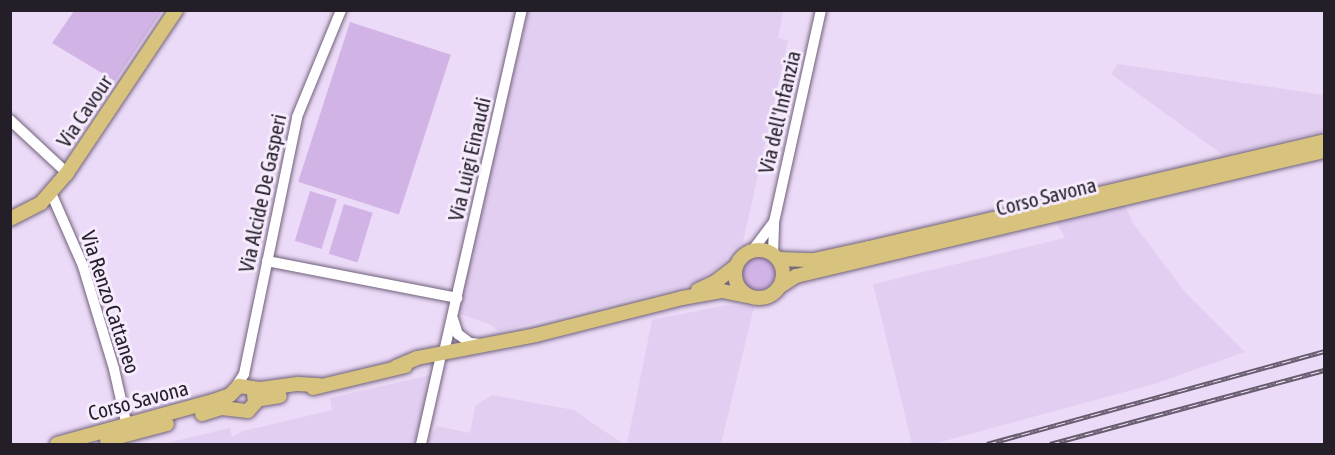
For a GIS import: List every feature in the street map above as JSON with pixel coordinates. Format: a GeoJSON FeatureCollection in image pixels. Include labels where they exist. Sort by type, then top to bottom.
{"type":"FeatureCollection","features":[{"type":"Feature","properties":{"kind":"main road","name":"Via Cavour"},"geometry":{"type":"LineString","coordinates":[[10,219],[41,203],[67,173],[176,10]]}},
{"type":"Feature","properties":{"kind":"main road","name":"Corso Savona"},"geometry":{"type":"LineString","coordinates":[[775,256],[814,260],[1324,141]]}},
{"type":"Feature","properties":{"kind":"main road","name":"Corso Savona"},"geometry":{"type":"LineString","coordinates":[[779,287],[796,276],[1324,151]]}},
{"type":"Feature","properties":{"kind":"main road"},"geometry":{"type":"LineString","coordinates":[[752,250],[767,251],[775,256],[783,276],[779,287],[768,297],[747,296],[736,283],[736,266],[740,259],[752,250]]}},
{"type":"Feature","properties":{"kind":"main road","name":"Corso Savona"},"geometry":{"type":"LineString","coordinates":[[682,298],[715,282],[736,266]]}},
{"type":"Feature","properties":{"kind":"main road","name":"Corso Savona"},"geometry":{"type":"LineString","coordinates":[[442,356],[480,351],[509,341],[682,298],[722,291],[747,296]]}},
{"type":"Feature","properties":{"kind":"main road","name":"Corso Savona"},"geometry":{"type":"LineString","coordinates":[[57,444],[242,395],[298,384],[320,385],[442,356],[480,344],[509,341]]}},
{"type":"Feature","properties":{"kind":"main road","name":"Corso Savona"},"geometry":{"type":"LineString","coordinates":[[87,444],[216,410],[242,395]]}},
{"type":"Feature","properties":{"kind":"street","name":"Via Alcide De Gasperi"},"geometry":{"type":"LineString","coordinates":[[242,395],[244,374],[297,117],[341,10]]}},
{"type":"Feature","properties":{"kind":"street","name":"Via Luigi Einaudi"},"geometry":{"type":"LineString","coordinates":[[421,444],[453,316],[522,10]]}},
{"type":"Feature","properties":{"kind":"street","name":"Via dell'Infanzia"},"geometry":{"type":"LineString","coordinates":[[775,256],[774,222],[822,10]]}},
{"type":"Feature","properties":{"kind":"street"},"geometry":{"type":"LineString","coordinates":[[10,120],[67,173]]}},
{"type":"Feature","properties":{"kind":"street","name":"Via Renzo Cattaneo"},"geometry":{"type":"LineString","coordinates":[[51,193],[83,266],[114,369],[127,426]]}},
{"type":"Feature","properties":{"kind":"street","name":"Via dell'Infanzia"},"geometry":{"type":"LineString","coordinates":[[752,250],[774,222]]}},
{"type":"Feature","properties":{"kind":"street"},"geometry":{"type":"LineString","coordinates":[[267,261],[457,298]]}},
{"type":"Feature","properties":{"kind":"street"},"geometry":{"type":"LineString","coordinates":[[453,316],[458,333],[470,343],[480,344]]}},
{"type":"Feature","properties":{"kind":"shaded area"},"geometry":{"type":"Polygon","coordinates":[[[74,11],[162,11],[115,81],[52,43],[74,11]]]}},
{"type":"Feature","properties":{"kind":"shaded area"},"geometry":{"type":"Polygon","coordinates":[[[528,11],[783,11],[778,38],[788,40],[743,242],[733,249],[724,262],[695,284],[499,331],[489,324],[457,313],[528,11]]]}},
{"type":"Feature","properties":{"kind":"shaded area"},"geometry":{"type":"Polygon","coordinates":[[[350,22],[451,55],[399,215],[298,182],[350,22]]]}},
{"type":"Feature","properties":{"kind":"shaded area"},"geometry":{"type":"Polygon","coordinates":[[[1118,64],[1324,95],[1324,131],[1223,155],[1111,74],[1118,64]]]}},
{"type":"Feature","properties":{"kind":"shaded area"},"geometry":{"type":"Polygon","coordinates":[[[310,191],[337,199],[322,249],[295,241],[310,191]]]}},
{"type":"Feature","properties":{"kind":"shaded area"},"geometry":{"type":"Polygon","coordinates":[[[344,204],[373,213],[357,262],[329,254],[344,204]]]}},
{"type":"Feature","properties":{"kind":"shaded area"},"geometry":{"type":"Polygon","coordinates":[[[1125,205],[1133,223],[1185,292],[1245,352],[1154,384],[933,444],[912,444],[873,284],[1065,238],[1056,222],[1125,205]]]}},
{"type":"Feature","properties":{"kind":"shaded area"},"geometry":{"type":"Polygon","coordinates":[[[758,256],[770,261],[775,273],[770,285],[758,290],[746,285],[741,273],[746,261],[758,256]]]}},
{"type":"Feature","properties":{"kind":"shaded area"},"geometry":{"type":"Polygon","coordinates":[[[727,305],[754,307],[721,444],[627,444],[652,320],[727,305]]]}},
{"type":"Feature","properties":{"kind":"shaded area"},"geometry":{"type":"Polygon","coordinates":[[[431,375],[417,444],[162,444],[230,428],[232,437],[243,431],[332,410],[330,398],[431,375]]]}},
{"type":"Feature","properties":{"kind":"shaded area"},"geometry":{"type":"Polygon","coordinates":[[[492,395],[574,410],[623,444],[427,444],[437,426],[470,433],[475,406],[492,395]]]}},
{"type":"Feature","properties":{"kind":"railway"},"geometry":{"type":"LineString","coordinates":[[987,444],[1324,351]]}},
{"type":"Feature","properties":{"kind":"railway"},"geometry":{"type":"LineString","coordinates":[[1050,444],[1324,370]]}}]}
